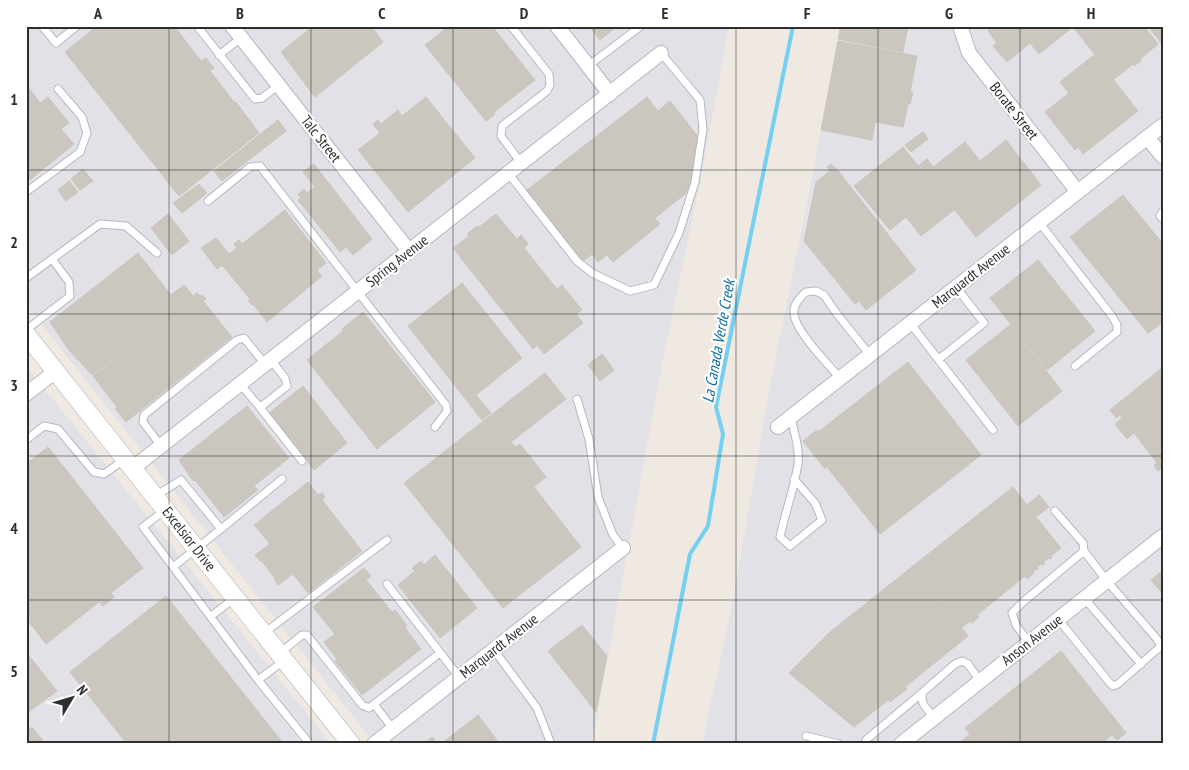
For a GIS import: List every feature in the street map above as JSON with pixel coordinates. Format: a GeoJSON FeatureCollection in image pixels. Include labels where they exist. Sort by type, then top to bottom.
{"type":"FeatureCollection","features":[{"type":"Feature","properties":{"kind":"street","name":"Talc Street"},"geometry":{"type":"LineString","coordinates":[[232,26],[409,251]]}},
{"type":"Feature","properties":{"kind":"street"},"geometry":{"type":"LineString","coordinates":[[557,26],[610,94]]}},
{"type":"Feature","properties":{"kind":"street","name":"Borate Street"},"geometry":{"type":"LineString","coordinates":[[960,26],[969,53],[1078,192]]}},
{"type":"Feature","properties":{"kind":"street","name":"Spring Avenue"},"geometry":{"type":"LineString","coordinates":[[129,463],[161,446],[661,53]]}},
{"type":"Feature","properties":{"kind":"street","name":"Marquardt Avenue"},"geometry":{"type":"LineString","coordinates":[[778,427],[1163,125]]}},
{"type":"Feature","properties":{"kind":"street"},"geometry":{"type":"LineString","coordinates":[[1148,137],[1163,157]]}},
{"type":"Feature","properties":{"kind":"street","name":"Excelsior Drive"},"geometry":{"type":"LineString","coordinates":[[26,334],[351,744]]}},
{"type":"Feature","properties":{"kind":"street"},"geometry":{"type":"LineString","coordinates":[[26,394],[56,371]]}},
{"type":"Feature","properties":{"kind":"street","name":"Anson Avenue"},"geometry":{"type":"LineString","coordinates":[[901,744],[1163,536]]}},
{"type":"Feature","properties":{"kind":"street","name":"Marquardt Avenue"},"geometry":{"type":"LineString","coordinates":[[374,744],[623,548]]}},
{"type":"Feature","properties":{"kind":"lane"},"geometry":{"type":"LineString","coordinates":[[42,26],[56,42],[77,26]]}},
{"type":"Feature","properties":{"kind":"lane"},"geometry":{"type":"LineString","coordinates":[[196,26],[255,99],[262,98],[279,86]]}},
{"type":"Feature","properties":{"kind":"lane"},"geometry":{"type":"LineString","coordinates":[[511,26],[550,74],[550,85],[546,92],[502,126],[501,136],[521,163]]}},
{"type":"Feature","properties":{"kind":"lane"},"geometry":{"type":"LineString","coordinates":[[588,66],[642,26]]}},
{"type":"Feature","properties":{"kind":"lane"},"geometry":{"type":"LineString","coordinates":[[219,55],[242,38]]}},
{"type":"Feature","properties":{"kind":"lane"},"geometry":{"type":"LineString","coordinates":[[508,173],[577,261],[592,272],[630,291],[654,285],[679,233],[695,182],[703,129],[700,100],[661,53]]}},
{"type":"Feature","properties":{"kind":"lane"},"geometry":{"type":"LineString","coordinates":[[26,192],[80,152],[87,133],[82,117],[58,89]]}},
{"type":"Feature","properties":{"kind":"lane"},"geometry":{"type":"LineString","coordinates":[[208,200],[250,167],[260,166],[446,405],[447,411],[435,426]]}},
{"type":"Feature","properties":{"kind":"lane"},"geometry":{"type":"LineString","coordinates":[[1163,211],[1160,216],[1163,219]]}},
{"type":"Feature","properties":{"kind":"lane"},"geometry":{"type":"LineString","coordinates":[[1039,222],[1117,325],[1117,332],[1075,366]]}},
{"type":"Feature","properties":{"kind":"lane"},"geometry":{"type":"LineString","coordinates":[[26,278],[100,224],[126,226],[157,254]]}},
{"type":"Feature","properties":{"kind":"lane"},"geometry":{"type":"LineString","coordinates":[[26,330],[70,296],[69,282],[52,259]]}},
{"type":"Feature","properties":{"kind":"lane"},"geometry":{"type":"LineString","coordinates":[[939,360],[984,323],[956,287]]}},
{"type":"Feature","properties":{"kind":"lane"},"geometry":{"type":"LineString","coordinates":[[840,378],[814,348],[796,323],[794,311],[799,300],[806,292],[816,291],[824,295],[870,355]]}},
{"type":"Feature","properties":{"kind":"lane"},"geometry":{"type":"LineString","coordinates":[[910,323],[994,430]]}},
{"type":"Feature","properties":{"kind":"lane"},"geometry":{"type":"LineString","coordinates":[[161,446],[143,422],[144,415],[237,340],[244,338],[285,378],[287,386],[262,406],[258,405]]}},
{"type":"Feature","properties":{"kind":"lane"},"geometry":{"type":"LineString","coordinates":[[240,384],[302,461]]}},
{"type":"Feature","properties":{"kind":"lane"},"geometry":{"type":"LineString","coordinates":[[578,399],[589,439],[598,497],[613,535],[623,548]]}},
{"type":"Feature","properties":{"kind":"lane"},"geometry":{"type":"LineString","coordinates":[[791,417],[798,463],[794,479],[780,537],[790,546],[822,520],[815,503],[794,479]]}},
{"type":"Feature","properties":{"kind":"lane"},"geometry":{"type":"LineString","coordinates":[[26,440],[44,426],[58,429],[94,472],[104,474],[129,463]]}},
{"type":"Feature","properties":{"kind":"lane"},"geometry":{"type":"LineString","coordinates":[[173,567],[282,479]]}},
{"type":"Feature","properties":{"kind":"lane"},"geometry":{"type":"LineString","coordinates":[[220,529],[181,480],[160,503],[143,527],[258,680],[309,743],[307,744]]}},
{"type":"Feature","properties":{"kind":"lane"},"geometry":{"type":"LineString","coordinates":[[1055,511],[1082,543],[1084,551],[1107,581],[1158,639],[1161,646],[1118,684],[1113,686],[1058,619]]}},
{"type":"Feature","properties":{"kind":"lane"},"geometry":{"type":"LineString","coordinates":[[264,633],[387,540]]}},
{"type":"Feature","properties":{"kind":"lane"},"geometry":{"type":"LineString","coordinates":[[1029,642],[1016,625],[1012,613],[1022,602],[1084,551]]}},
{"type":"Feature","properties":{"kind":"lane"},"geometry":{"type":"LineString","coordinates":[[387,584],[459,677]]}},
{"type":"Feature","properties":{"kind":"lane"},"geometry":{"type":"LineString","coordinates":[[211,616],[235,598]]}},
{"type":"Feature","properties":{"kind":"lane"},"geometry":{"type":"LineString","coordinates":[[1084,598],[1141,664]]}},
{"type":"Feature","properties":{"kind":"lane"},"geometry":{"type":"LineString","coordinates":[[258,680],[302,635],[307,635],[362,705],[369,708],[440,652]]}},
{"type":"Feature","properties":{"kind":"lane"},"geometry":{"type":"LineString","coordinates":[[494,650],[537,708],[551,744]]}},
{"type":"Feature","properties":{"kind":"lane"},"geometry":{"type":"LineString","coordinates":[[864,744],[867,739],[955,664],[962,661],[968,664],[980,681]]}},
{"type":"Feature","properties":{"kind":"lane"},"geometry":{"type":"LineString","coordinates":[[922,693],[921,698],[924,705],[934,717]]}},
{"type":"Feature","properties":{"kind":"lane"},"geometry":{"type":"LineString","coordinates":[[374,704],[393,729]]}},
{"type":"Feature","properties":{"kind":"lane"},"geometry":{"type":"LineString","coordinates":[[806,736],[839,744]]}},
{"type":"Feature","properties":{"kind":"shaded area"},"geometry":{"type":"Polygon","coordinates":[[[26,26],[729,26],[701,178],[662,364],[592,744],[375,744],[26,305],[26,26]]]}},
{"type":"Feature","properties":{"kind":"shaded area"},"geometry":{"type":"Polygon","coordinates":[[[842,26],[1163,26],[1163,744],[702,744],[732,605],[769,392],[842,26]]]}},
{"type":"Feature","properties":{"kind":"shaded area"},"geometry":{"type":"Polygon","coordinates":[[[26,366],[324,735],[331,744],[26,744],[26,366]]]}},
{"type":"Feature","properties":{"kind":"building"},"geometry":{"type":"Polygon","coordinates":[[[97,26],[174,26],[201,61],[206,58],[214,68],[210,71],[259,133],[179,196],[65,52],[97,26]]]}},
{"type":"Feature","properties":{"kind":"building"},"geometry":{"type":"Polygon","coordinates":[[[313,26],[371,26],[383,42],[315,97],[281,52],[313,26]]]}},
{"type":"Feature","properties":{"kind":"building"},"geometry":{"type":"Polygon","coordinates":[[[449,26],[492,26],[535,80],[494,112],[495,114],[486,121],[425,45],[449,26]]]}},
{"type":"Feature","properties":{"kind":"building"},"geometry":{"type":"Polygon","coordinates":[[[589,26],[617,26],[600,40],[589,26]]]}},
{"type":"Feature","properties":{"kind":"building"},"geometry":{"type":"Polygon","coordinates":[[[841,26],[908,26],[903,52],[838,39],[841,26]]]}},
{"type":"Feature","properties":{"kind":"building"},"geometry":{"type":"Polygon","coordinates":[[[993,26],[1074,26],[1039,54],[1030,43],[1007,62],[993,46],[997,43],[988,31],[993,26]]]}},
{"type":"Feature","properties":{"kind":"building"},"geometry":{"type":"Polygon","coordinates":[[[1077,26],[1144,26],[1158,44],[1140,59],[1141,61],[1134,66],[1133,64],[1114,79],[1074,28],[1077,26]]]}},
{"type":"Feature","properties":{"kind":"building"},"geometry":{"type":"Polygon","coordinates":[[[1156,26],[1163,26],[1163,45],[1151,30],[1156,26]]]}},
{"type":"Feature","properties":{"kind":"building"},"geometry":{"type":"Polygon","coordinates":[[[838,41],[917,56],[910,92],[913,92],[910,104],[908,104],[903,127],[875,122],[872,140],[821,130],[838,41]]]}},
{"type":"Feature","properties":{"kind":"building"},"geometry":{"type":"Polygon","coordinates":[[[1094,55],[1138,111],[1083,154],[1078,147],[1075,150],[1045,112],[1069,93],[1060,82],[1094,55]]]}},
{"type":"Feature","properties":{"kind":"building"},"geometry":{"type":"Polygon","coordinates":[[[28,87],[40,103],[48,97],[69,123],[61,129],[74,144],[26,183],[26,88],[28,87]]]}},
{"type":"Feature","properties":{"kind":"building"},"geometry":{"type":"Polygon","coordinates":[[[426,97],[475,158],[408,212],[358,150],[380,133],[373,124],[378,120],[381,124],[398,110],[402,116],[426,97]]]}},
{"type":"Feature","properties":{"kind":"building"},"geometry":{"type":"Polygon","coordinates":[[[647,97],[658,111],[670,101],[700,139],[690,190],[655,218],[660,224],[613,262],[607,255],[598,262],[592,254],[583,261],[527,190],[647,97]]]}},
{"type":"Feature","properties":{"kind":"building"},"geometry":{"type":"Polygon","coordinates":[[[278,120],[286,131],[222,181],[214,171],[278,120]]]}},
{"type":"Feature","properties":{"kind":"building"},"geometry":{"type":"Polygon","coordinates":[[[923,132],[928,139],[911,152],[905,145],[923,132]]]}},
{"type":"Feature","properties":{"kind":"building"},"geometry":{"type":"Polygon","coordinates":[[[1006,140],[1041,185],[976,237],[919,165],[927,159],[933,167],[965,142],[980,161],[1006,140]]]}},
{"type":"Feature","properties":{"kind":"building"},"geometry":{"type":"Polygon","coordinates":[[[903,147],[954,210],[921,236],[906,217],[890,230],[854,186],[903,147]]]}},
{"type":"Feature","properties":{"kind":"building"},"geometry":{"type":"Polygon","coordinates":[[[314,164],[372,239],[353,255],[346,247],[340,252],[298,200],[301,198],[298,194],[304,189],[307,193],[315,187],[303,172],[314,164]]]}},
{"type":"Feature","properties":{"kind":"building"},"geometry":{"type":"Polygon","coordinates":[[[831,164],[916,270],[866,310],[859,301],[855,304],[804,241],[816,182],[830,171],[827,167],[831,164]]]}},
{"type":"Feature","properties":{"kind":"building"},"geometry":{"type":"Polygon","coordinates":[[[83,169],[93,181],[80,190],[71,179],[83,169]]]}},
{"type":"Feature","properties":{"kind":"building"},"geometry":{"type":"Polygon","coordinates":[[[69,181],[78,192],[66,201],[58,190],[69,181]]]}},
{"type":"Feature","properties":{"kind":"building"},"geometry":{"type":"Polygon","coordinates":[[[199,184],[207,193],[182,213],[173,203],[199,184]]]}},
{"type":"Feature","properties":{"kind":"building"},"geometry":{"type":"Polygon","coordinates":[[[1123,195],[1163,244],[1163,322],[1148,333],[1070,237],[1123,195]]]}},
{"type":"Feature","properties":{"kind":"building"},"geometry":{"type":"Polygon","coordinates":[[[285,210],[326,263],[317,270],[322,276],[267,322],[253,304],[248,301],[250,299],[222,265],[217,269],[201,248],[216,238],[229,254],[237,248],[234,244],[239,240],[242,244],[285,210]]]}},
{"type":"Feature","properties":{"kind":"building"},"geometry":{"type":"Polygon","coordinates":[[[168,214],[189,241],[172,255],[151,228],[168,214]]]}},
{"type":"Feature","properties":{"kind":"building"},"geometry":{"type":"Polygon","coordinates":[[[496,214],[517,239],[521,235],[528,244],[524,248],[557,289],[562,285],[582,310],[576,314],[583,323],[544,354],[537,345],[533,349],[453,248],[469,236],[467,234],[477,226],[479,227],[496,214]]]}},
{"type":"Feature","properties":{"kind":"building"},"geometry":{"type":"Polygon","coordinates":[[[138,253],[171,295],[184,285],[193,296],[92,375],[68,349],[50,322],[138,253]]]}},
{"type":"Feature","properties":{"kind":"building"},"geometry":{"type":"Polygon","coordinates":[[[1038,260],[1095,331],[1047,370],[990,298],[1038,260]]]}},
{"type":"Feature","properties":{"kind":"building"},"geometry":{"type":"Polygon","coordinates":[[[462,283],[522,358],[476,395],[491,413],[482,420],[408,326],[462,283]]]}},
{"type":"Feature","properties":{"kind":"building"},"geometry":{"type":"Polygon","coordinates":[[[197,293],[206,299],[203,301],[232,337],[126,422],[93,376],[197,293]]]}},
{"type":"Feature","properties":{"kind":"building"},"geometry":{"type":"Polygon","coordinates":[[[363,312],[435,402],[377,449],[307,360],[363,312]]]}},
{"type":"Feature","properties":{"kind":"building"},"geometry":{"type":"Polygon","coordinates":[[[1010,325],[1062,391],[1018,426],[966,360],[1010,325]]]}},
{"type":"Feature","properties":{"kind":"building"},"geometry":{"type":"Polygon","coordinates":[[[602,354],[614,370],[600,381],[588,365],[602,354]]]}},
{"type":"Feature","properties":{"kind":"building"},"geometry":{"type":"Polygon","coordinates":[[[908,362],[981,455],[880,534],[827,467],[825,469],[803,441],[817,430],[818,432],[908,362]]]}},
{"type":"Feature","properties":{"kind":"building"},"geometry":{"type":"Polygon","coordinates":[[[1163,367],[1163,469],[1158,471],[1154,465],[1157,463],[1134,433],[1127,439],[1115,424],[1122,418],[1120,415],[1116,418],[1110,410],[1163,367]]]}},
{"type":"Feature","properties":{"kind":"building"},"geometry":{"type":"Polygon","coordinates":[[[545,373],[566,399],[511,442],[516,447],[520,444],[546,477],[534,487],[581,547],[503,608],[404,483],[545,373]]]}},
{"type":"Feature","properties":{"kind":"building"},"geometry":{"type":"Polygon","coordinates":[[[303,386],[347,443],[314,470],[269,413],[303,386]]]}},
{"type":"Feature","properties":{"kind":"building"},"geometry":{"type":"Polygon","coordinates":[[[247,406],[289,458],[254,486],[258,490],[224,517],[195,480],[193,481],[179,460],[247,406]]]}},
{"type":"Feature","properties":{"kind":"building"},"geometry":{"type":"Polygon","coordinates":[[[48,447],[112,528],[26,596],[26,464],[48,447]]]}},
{"type":"Feature","properties":{"kind":"building"},"geometry":{"type":"Polygon","coordinates":[[[308,482],[318,495],[322,493],[325,497],[322,500],[362,551],[308,593],[293,574],[278,585],[275,578],[255,555],[270,544],[254,525],[308,482]]]}},
{"type":"Feature","properties":{"kind":"building"},"geometry":{"type":"Polygon","coordinates":[[[1013,487],[1027,505],[1039,495],[1049,507],[1036,517],[1061,548],[1050,559],[1043,562],[1045,564],[1037,567],[1038,569],[1033,571],[1034,573],[1027,579],[1025,576],[977,615],[979,617],[972,623],[970,621],[961,628],[913,566],[1013,487]]]}},
{"type":"Feature","properties":{"kind":"building"},"geometry":{"type":"Polygon","coordinates":[[[112,528],[143,568],[111,593],[114,597],[103,606],[99,602],[46,644],[26,618],[26,596],[112,528]]]}},
{"type":"Feature","properties":{"kind":"building"},"geometry":{"type":"Polygon","coordinates":[[[435,555],[477,608],[440,638],[398,585],[415,571],[412,568],[421,561],[424,565],[435,555]]]}},
{"type":"Feature","properties":{"kind":"building"},"geometry":{"type":"Polygon","coordinates":[[[913,566],[968,636],[905,687],[907,689],[890,702],[888,700],[854,727],[789,673],[830,632],[913,566]]]}},
{"type":"Feature","properties":{"kind":"building"},"geometry":{"type":"Polygon","coordinates":[[[364,568],[371,576],[366,580],[392,612],[395,610],[407,626],[405,628],[421,649],[362,695],[335,661],[337,659],[324,642],[335,634],[313,607],[364,568]]]}},
{"type":"Feature","properties":{"kind":"building"},"geometry":{"type":"Polygon","coordinates":[[[1163,570],[1163,594],[1151,580],[1163,570]]]}},
{"type":"Feature","properties":{"kind":"building"},"geometry":{"type":"Polygon","coordinates":[[[166,596],[282,744],[127,744],[70,672],[166,596]]]}},
{"type":"Feature","properties":{"kind":"building"},"geometry":{"type":"Polygon","coordinates":[[[582,625],[607,656],[596,712],[548,651],[582,625]]]}},
{"type":"Feature","properties":{"kind":"building"},"geometry":{"type":"Polygon","coordinates":[[[1061,651],[1126,733],[1117,740],[1112,735],[1101,744],[958,744],[970,734],[965,728],[1061,651]]]}},
{"type":"Feature","properties":{"kind":"building"},"geometry":{"type":"Polygon","coordinates":[[[26,652],[57,691],[26,714],[26,652]]]}},
{"type":"Feature","properties":{"kind":"building"},"geometry":{"type":"Polygon","coordinates":[[[478,715],[500,744],[441,744],[478,715]]]}},
{"type":"Feature","properties":{"kind":"building"},"geometry":{"type":"Polygon","coordinates":[[[32,727],[43,741],[40,744],[26,744],[26,732],[32,727]]]}},
{"type":"Feature","properties":{"kind":"building"},"geometry":{"type":"Polygon","coordinates":[[[432,737],[438,744],[423,744],[432,737]]]}},
{"type":"Feature","properties":{"kind":"waterway","name":"La Canada Verde Creek"},"geometry":{"type":"LineString","coordinates":[[653,744],[690,554],[708,526],[723,434],[716,407],[793,26]]}}]}
